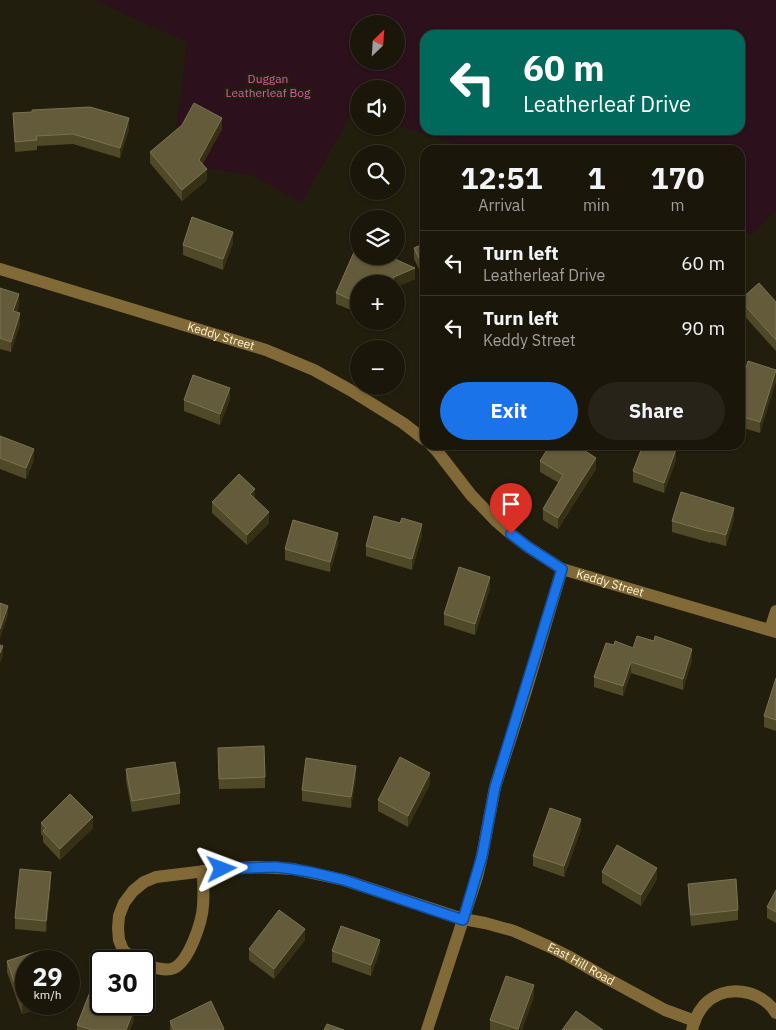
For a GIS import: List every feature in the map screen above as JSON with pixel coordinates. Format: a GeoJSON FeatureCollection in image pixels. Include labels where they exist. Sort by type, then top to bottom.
{"type":"FeatureCollection","features":[{"type":"Feature","properties":{"kind":"street","name":"Keddy Street"},"geometry":{"type":"LineString","coordinates":[[0,269],[266,350],[314,370],[350,390],[403,423],[420,436]]}},
{"type":"Feature","properties":{"kind":"street","name":"Keddy Street"},"geometry":{"type":"LineString","coordinates":[[437,450],[471,495],[497,522],[528,547],[562,569],[773,631]]}},
{"type":"Feature","properties":{"kind":"street"},"geometry":{"type":"LineString","coordinates":[[427,1030],[482,856],[495,787],[562,569]]}},
{"type":"Feature","properties":{"kind":"street"},"geometry":{"type":"LineString","coordinates":[[773,631],[776,611]]}},
{"type":"Feature","properties":{"kind":"street","name":"East Hill Road"},"geometry":{"type":"LineString","coordinates":[[123,950],[119,940],[118,916],[124,903],[133,891],[144,882],[156,877],[203,871],[275,867],[301,870],[344,880],[463,920],[496,926],[514,932],[568,956],[693,1025],[704,1005],[722,994],[733,992],[742,991],[758,996],[776,1013]]}},
{"type":"Feature","properties":{"kind":"street"},"geometry":{"type":"LineString","coordinates":[[155,968],[174,968],[182,962],[188,952],[201,920],[203,908],[203,871]]}},
{"type":"Feature","properties":{"kind":"green space","name":"Duggan Leatherleaf Bog"},"geometry":{"type":"Polygon","coordinates":[[[94,0],[776,0],[776,209],[753,234],[745,232],[745,145],[461,145],[428,135],[745,135],[745,30],[420,30],[420,132],[405,128],[405,80],[350,80],[350,116],[302,202],[251,175],[172,163],[187,42],[94,0]]]}},
{"type":"Feature","properties":{"kind":"building"},"geometry":{"type":"Polygon","coordinates":[[[194,103],[222,118],[199,160],[207,169],[182,190],[150,152],[182,125],[194,103]]]}},
{"type":"Feature","properties":{"kind":"building"},"geometry":{"type":"Polygon","coordinates":[[[90,107],[129,118],[120,148],[73,134],[36,136],[37,140],[15,142],[13,113],[32,112],[32,110],[90,107]]]}},
{"type":"Feature","properties":{"kind":"building"},"geometry":{"type":"Polygon","coordinates":[[[192,217],[233,232],[223,259],[183,245],[192,217]]]}},
{"type":"Feature","properties":{"kind":"building"},"geometry":{"type":"Polygon","coordinates":[[[420,245],[420,260],[414,248],[420,245]]]}},
{"type":"Feature","properties":{"kind":"building"},"geometry":{"type":"Polygon","coordinates":[[[350,261],[350,265],[405,264],[415,268],[399,275],[350,275],[350,299],[336,293],[350,261]]]}},
{"type":"Feature","properties":{"kind":"building"},"geometry":{"type":"Polygon","coordinates":[[[759,283],[776,302],[776,340],[745,306],[745,296],[759,283]]]}},
{"type":"Feature","properties":{"kind":"building"},"geometry":{"type":"Polygon","coordinates":[[[0,288],[19,294],[13,311],[20,313],[11,342],[0,338],[0,288]]]}},
{"type":"Feature","properties":{"kind":"building"},"geometry":{"type":"Polygon","coordinates":[[[748,361],[776,370],[760,422],[745,418],[745,371],[748,361]]]}},
{"type":"Feature","properties":{"kind":"building"},"geometry":{"type":"Polygon","coordinates":[[[193,375],[230,388],[220,414],[184,400],[193,375]]]}},
{"type":"Feature","properties":{"kind":"building"},"geometry":{"type":"Polygon","coordinates":[[[0,436],[34,449],[26,468],[0,458],[0,436]]]}},
{"type":"Feature","properties":{"kind":"building"},"geometry":{"type":"Polygon","coordinates":[[[547,450],[584,450],[596,458],[558,518],[543,509],[563,475],[540,461],[547,450]]]}},
{"type":"Feature","properties":{"kind":"building"},"geometry":{"type":"Polygon","coordinates":[[[641,450],[676,450],[664,483],[633,471],[641,450]]]}},
{"type":"Feature","properties":{"kind":"building"},"geometry":{"type":"Polygon","coordinates":[[[239,474],[255,489],[250,494],[269,512],[247,535],[212,502],[239,474]]]}},
{"type":"Feature","properties":{"kind":"building"},"geometry":{"type":"Polygon","coordinates":[[[681,492],[734,508],[726,535],[672,521],[681,492]]]}},
{"type":"Feature","properties":{"kind":"building"},"geometry":{"type":"Polygon","coordinates":[[[374,516],[400,523],[402,518],[422,524],[412,559],[366,546],[374,516]]]}},
{"type":"Feature","properties":{"kind":"building"},"geometry":{"type":"Polygon","coordinates":[[[293,520],[338,533],[330,562],[285,549],[293,520]]]}},
{"type":"Feature","properties":{"kind":"building"},"geometry":{"type":"Polygon","coordinates":[[[459,567],[490,577],[475,624],[444,614],[459,567]]]}},
{"type":"Feature","properties":{"kind":"building"},"geometry":{"type":"Polygon","coordinates":[[[0,603],[8,606],[0,629],[0,603]]]}},
{"type":"Feature","properties":{"kind":"building"},"geometry":{"type":"Polygon","coordinates":[[[637,636],[654,641],[655,636],[692,649],[683,679],[631,662],[623,686],[594,677],[606,643],[614,645],[615,641],[633,648],[637,636]]]}},
{"type":"Feature","properties":{"kind":"building"},"geometry":{"type":"Polygon","coordinates":[[[776,678],[776,720],[764,716],[776,678]]]}},
{"type":"Feature","properties":{"kind":"building"},"geometry":{"type":"Polygon","coordinates":[[[264,746],[265,777],[219,779],[218,748],[264,746]]]}},
{"type":"Feature","properties":{"kind":"building"},"geometry":{"type":"Polygon","coordinates":[[[400,757],[430,773],[408,816],[378,800],[400,757]]]}},
{"type":"Feature","properties":{"kind":"building"},"geometry":{"type":"Polygon","coordinates":[[[306,758],[356,766],[351,797],[302,790],[306,758]]]}},
{"type":"Feature","properties":{"kind":"building"},"geometry":{"type":"Polygon","coordinates":[[[175,762],[180,793],[132,801],[126,769],[175,762]]]}},
{"type":"Feature","properties":{"kind":"building"},"geometry":{"type":"Polygon","coordinates":[[[70,794],[93,817],[60,849],[43,831],[46,828],[41,823],[70,794]]]}},
{"type":"Feature","properties":{"kind":"building"},"geometry":{"type":"Polygon","coordinates":[[[550,808],[581,819],[564,866],[533,856],[550,808]]]}},
{"type":"Feature","properties":{"kind":"building"},"geometry":{"type":"Polygon","coordinates":[[[617,845],[657,868],[641,895],[602,872],[617,845]]]}},
{"type":"Feature","properties":{"kind":"building"},"geometry":{"type":"Polygon","coordinates":[[[20,869],[51,872],[46,921],[15,918],[20,869]]]}},
{"type":"Feature","properties":{"kind":"building"},"geometry":{"type":"Polygon","coordinates":[[[736,879],[738,910],[691,915],[688,884],[736,879]]]}},
{"type":"Feature","properties":{"kind":"building"},"geometry":{"type":"Polygon","coordinates":[[[776,890],[776,912],[767,907],[776,890]]]}},
{"type":"Feature","properties":{"kind":"building"},"geometry":{"type":"Polygon","coordinates":[[[279,910],[305,929],[274,969],[249,949],[279,910]]]}},
{"type":"Feature","properties":{"kind":"building"},"geometry":{"type":"Polygon","coordinates":[[[341,926],[380,940],[371,965],[332,951],[341,926]]]}},
{"type":"Feature","properties":{"kind":"building"},"geometry":{"type":"Polygon","coordinates":[[[15,958],[15,984],[7,961],[15,958]]]}},
{"type":"Feature","properties":{"kind":"building"},"geometry":{"type":"Polygon","coordinates":[[[506,976],[534,985],[518,1029],[490,1020],[506,976]]]}},
{"type":"Feature","properties":{"kind":"building"},"geometry":{"type":"Polygon","coordinates":[[[90,992],[90,1015],[132,1015],[126,1030],[92,1030],[77,1025],[90,992]]]}},
{"type":"Feature","properties":{"kind":"building"},"geometry":{"type":"Polygon","coordinates":[[[211,1001],[224,1029],[174,1030],[170,1021],[211,1001]]]}},
{"type":"Feature","properties":{"kind":"building"},"geometry":{"type":"Polygon","coordinates":[[[576,1011],[603,1030],[562,1030],[576,1011]]]}},
{"type":"Feature","properties":{"kind":"building"},"geometry":{"type":"Polygon","coordinates":[[[327,1024],[344,1030],[324,1030],[327,1024]]]}},
{"type":"Feature","properties":{"kind":"route"},"geometry":{"type":"LineString","coordinates":[[222,869],[275,867],[310,872],[344,880],[463,920],[477,877],[495,787],[562,569],[511,534]]}}]}
